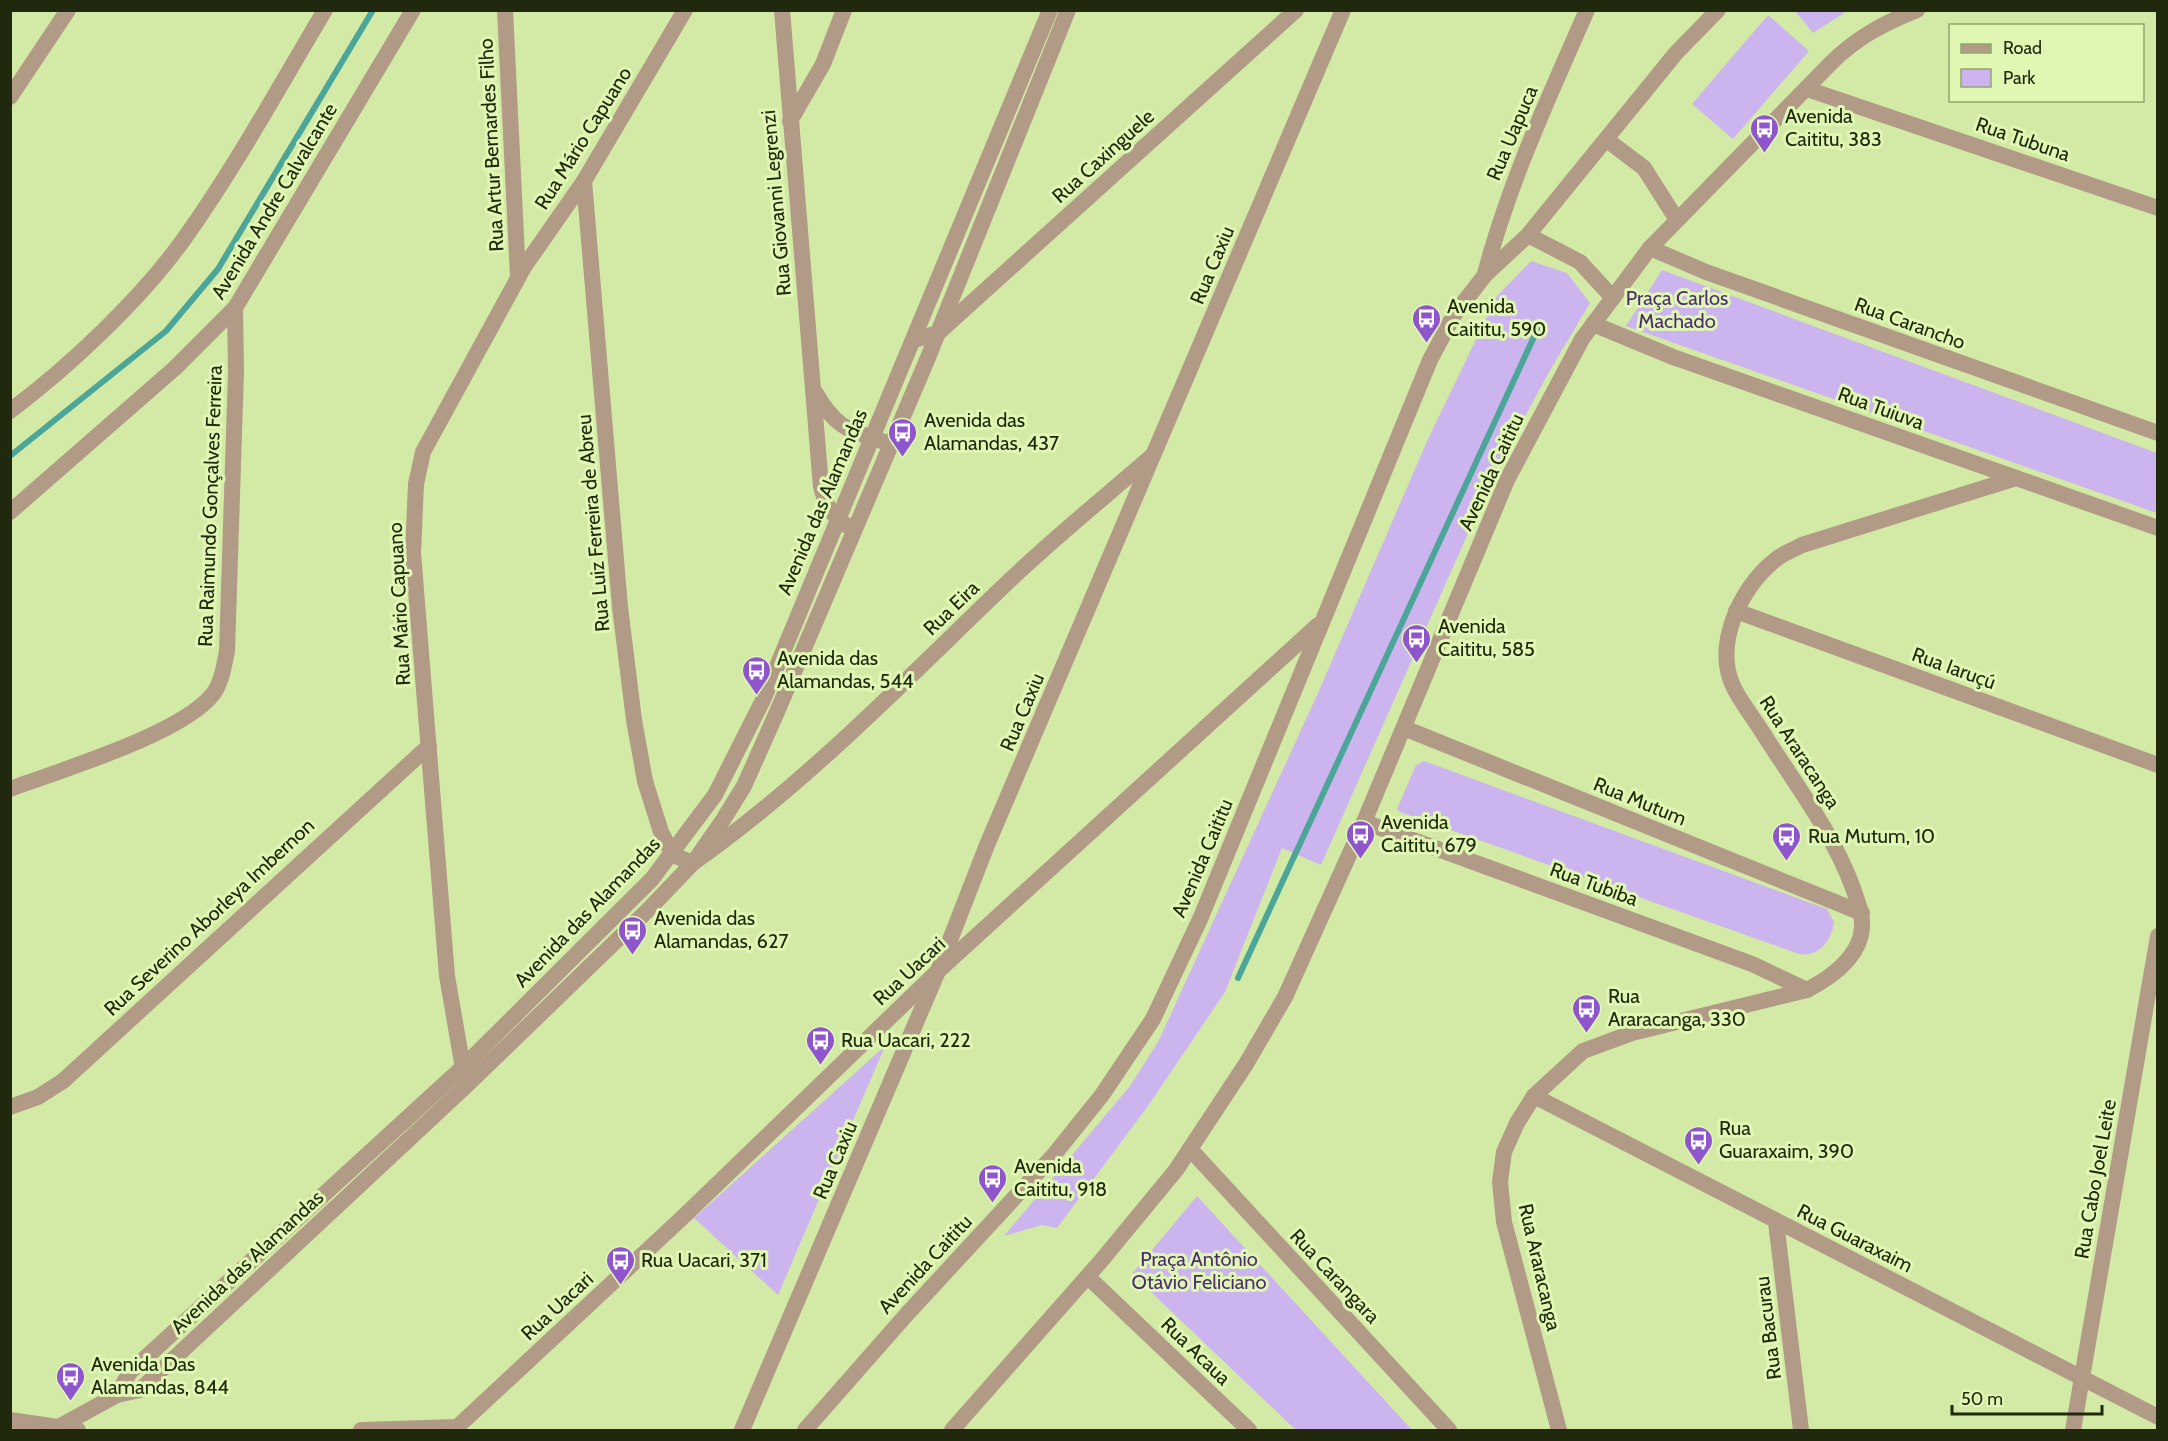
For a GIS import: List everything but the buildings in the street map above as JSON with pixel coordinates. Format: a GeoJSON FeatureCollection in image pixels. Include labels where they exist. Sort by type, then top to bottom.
{"type":"FeatureCollection","features":[{"type":"Feature","properties":{"kind":"street"},"geometry":{"type":"LineString","coordinates":[[10,411],[137,297],[184,239],[325,10]]}},
{"type":"Feature","properties":{"kind":"street","name":"Avenida Andre Calvalcante"},"geometry":{"type":"LineString","coordinates":[[10,512],[175,368],[235,308],[413,10]]}},
{"type":"Feature","properties":{"kind":"street","name":"Rua Artur Bernardes Filho"},"geometry":{"type":"LineString","coordinates":[[505,10],[518,278]]}},
{"type":"Feature","properties":{"kind":"street","name":"Rua Mário Capuano"},"geometry":{"type":"LineString","coordinates":[[466,1086],[447,976],[413,553],[416,484],[423,452],[518,278],[584,181],[685,10]]}},
{"type":"Feature","properties":{"kind":"street","name":"Rua Giovanni Legrenzi"},"geometry":{"type":"LineString","coordinates":[[782,10],[821,487],[826,507],[837,520]]}},
{"type":"Feature","properties":{"kind":"street"},"geometry":{"type":"LineString","coordinates":[[790,121],[823,64],[844,10]]}},
{"type":"Feature","properties":{"kind":"street","name":"Avenida das Alamandas"},"geometry":{"type":"LineString","coordinates":[[117,1395],[130,1372],[462,1068],[652,879],[673,855],[715,795],[763,700],[1050,10]]}},
{"type":"Feature","properties":{"kind":"street","name":"Avenida das Alamandas"},"geometry":{"type":"LineString","coordinates":[[117,1395],[140,1390],[466,1086],[693,863],[744,786],[938,333],[1068,10]]}},
{"type":"Feature","properties":{"kind":"street","name":"Rua Caxinguele"},"geometry":{"type":"LineString","coordinates":[[938,333],[1296,10]]}},
{"type":"Feature","properties":{"kind":"street","name":"Rua Caxiu"},"geometry":{"type":"LineString","coordinates":[[742,1431],[938,971],[987,845],[1343,10]]}},
{"type":"Feature","properties":{"kind":"street","name":"Rua Uapuca"},"geometry":{"type":"LineString","coordinates":[[1485,275],[1499,221],[1518,168],[1587,10]]}},
{"type":"Feature","properties":{"kind":"street","name":"Avenida Caititu"},"geometry":{"type":"LineString","coordinates":[[805,1431],[907,1314],[1053,1156],[1102,1095],[1153,1019],[1206,906],[1430,360],[1454,315],[1485,275],[1528,234],[1676,53],[1718,10]]}},
{"type":"Feature","properties":{"kind":"street","name":"Avenida Caititu"},"geometry":{"type":"LineString","coordinates":[[952,1431],[1088,1277],[1190,1149],[1246,1064],[1285,997],[1364,822],[1507,480],[1582,339],[1650,248],[1853,42],[1894,19],[1917,10]]}},
{"type":"Feature","properties":{"kind":"street"},"geometry":{"type":"LineString","coordinates":[[10,97],[69,13]]}},
{"type":"Feature","properties":{"kind":"street","name":"Rua Tubuna"},"geometry":{"type":"LineString","coordinates":[[1807,89],[2157,208]]}},
{"type":"Feature","properties":{"kind":"street"},"geometry":{"type":"LineString","coordinates":[[1606,140],[1644,168],[1677,220]]}},
{"type":"Feature","properties":{"kind":"street","name":"Rua Luiz Ferreira de Abreu"},"geometry":{"type":"LineString","coordinates":[[584,181],[620,607],[634,720],[645,781],[661,832],[673,855]]}},
{"type":"Feature","properties":{"kind":"street"},"geometry":{"type":"LineString","coordinates":[[1528,234],[1580,262],[1613,298]]}},
{"type":"Feature","properties":{"kind":"street","name":"Rua Carancho"},"geometry":{"type":"LineString","coordinates":[[1650,248],[1706,272],[2157,433]]}},
{"type":"Feature","properties":{"kind":"street","name":"Rua Raimundo Gonçalves Ferreira"},"geometry":{"type":"LineString","coordinates":[[10,789],[171,726],[198,708],[213,693],[218,684],[227,651],[236,371],[235,308]]}},
{"type":"Feature","properties":{"kind":"street","name":"Rua Tuiuva"},"geometry":{"type":"LineString","coordinates":[[1593,324],[1673,357],[2157,528]]}},
{"type":"Feature","properties":{"kind":"street"},"geometry":{"type":"LineString","coordinates":[[914,339],[938,333]]}},
{"type":"Feature","properties":{"kind":"street","name":"Rua Giovanni Legrenzi"},"geometry":{"type":"LineString","coordinates":[[815,392],[832,419],[842,426],[891,444]]}},
{"type":"Feature","properties":{"kind":"street","name":"Rua Eira"},"geometry":{"type":"LineString","coordinates":[[693,863],[785,794],[867,720],[1010,580],[1155,453]]}},
{"type":"Feature","properties":{"kind":"street","name":"Rua Araracanga"},"geometry":{"type":"LineString","coordinates":[[1559,1431],[1504,1222],[1500,1182],[1504,1152],[1517,1123],[1534,1096],[1583,1051],[1632,1033],[1807,990],[1842,965],[1856,948],[1862,930],[1862,913],[1848,874],[1826,831],[1733,687],[1728,647],[1736,611],[1752,582],[1774,560],[1802,545],[2016,478]]}},
{"type":"Feature","properties":{"kind":"street"},"geometry":{"type":"LineString","coordinates":[[837,520],[853,529]]}},
{"type":"Feature","properties":{"kind":"street","name":"Rua Iaruçú"},"geometry":{"type":"LineString","coordinates":[[1736,611],[2157,765]]}},
{"type":"Feature","properties":{"kind":"street","name":"Rua Uacari"},"geometry":{"type":"LineString","coordinates":[[455,1429],[683,1217],[938,971],[1321,623]]}},
{"type":"Feature","properties":{"kind":"street","name":"Rua Mutum"},"geometry":{"type":"LineString","coordinates":[[1404,728],[1862,913]]}},
{"type":"Feature","properties":{"kind":"street","name":"Rua Severino Aborleya Imbernon"},"geometry":{"type":"LineString","coordinates":[[12,1104],[63,1081],[429,746]]}},
{"type":"Feature","properties":{"kind":"street","name":"Rua Tubiba"},"geometry":{"type":"LineString","coordinates":[[1364,822],[1752,964],[1807,990]]}},
{"type":"Feature","properties":{"kind":"street"},"geometry":{"type":"LineString","coordinates":[[673,855],[693,863]]}},
{"type":"Feature","properties":{"kind":"street","name":"Rua Cabo Joel Leite"},"geometry":{"type":"LineString","coordinates":[[2073,1431],[2157,936]]}},
{"type":"Feature","properties":{"kind":"street","name":"Rua Guaraxaim"},"geometry":{"type":"LineString","coordinates":[[1534,1096],[2157,1418]]}},
{"type":"Feature","properties":{"kind":"street","name":"Rua Carangara"},"geometry":{"type":"LineString","coordinates":[[1190,1149],[1449,1431]]}},
{"type":"Feature","properties":{"kind":"street","name":"Rua Bacurau"},"geometry":{"type":"LineString","coordinates":[[1776,1221],[1801,1431]]}},
{"type":"Feature","properties":{"kind":"street","name":"Rua Acaua"},"geometry":{"type":"LineString","coordinates":[[1088,1277],[1249,1431]]}},
{"type":"Feature","properties":{"kind":"street"},"geometry":{"type":"LineString","coordinates":[[56,1429],[117,1395]]}},
{"type":"Feature","properties":{"kind":"street"},"geometry":{"type":"LineString","coordinates":[[10,1420],[78,1431]]}},
{"type":"Feature","properties":{"kind":"street"},"geometry":{"type":"LineString","coordinates":[[361,1431],[455,1429]]}},
{"type":"Feature","properties":{"kind":"green space"},"geometry":{"type":"Polygon","coordinates":[[[1795,11],[1847,11],[1813,33],[1795,11]]]}},
{"type":"Feature","properties":{"kind":"green space"},"geometry":{"type":"Polygon","coordinates":[[[1768,15],[1809,51],[1733,139],[1692,104],[1768,15]]]}},
{"type":"Feature","properties":{"kind":"green space"},"geometry":{"type":"Polygon","coordinates":[[[1531,261],[1567,273],[1590,303],[1549,372],[1496,470],[1321,865],[1282,848],[1225,992],[1148,1106],[1057,1228],[1042,1225],[1004,1236],[1130,1086],[1158,1042],[1318,693],[1428,439],[1497,296],[1531,261]]]}},
{"type":"Feature","properties":{"kind":"green space","name":"Praça Carlos Machado"},"geometry":{"type":"Polygon","coordinates":[[[1662,270],[2157,453],[2157,513],[1626,326],[1662,270]]]}},
{"type":"Feature","properties":{"kind":"green space"},"geometry":{"type":"Polygon","coordinates":[[[1424,761],[1827,909],[1834,922],[1833,929],[1827,941],[1818,950],[1806,955],[1799,954],[1400,812],[1397,809],[1416,765],[1424,761]]]}},
{"type":"Feature","properties":{"kind":"green space"},"geometry":{"type":"Polygon","coordinates":[[[885,1046],[778,1295],[694,1218],[885,1046]]]}},
{"type":"Feature","properties":{"kind":"green space","name":"Praça Antônio Otávio Feliciano"},"geometry":{"type":"Polygon","coordinates":[[[1197,1196],[1412,1430],[1296,1430],[1132,1274],[1197,1196]]]}},
{"type":"Feature","properties":{"kind":"waterway"},"geometry":{"type":"LineString","coordinates":[[10,456],[166,331],[218,269],[373,10]]}},
{"type":"Feature","properties":{"kind":"waterway"},"geometry":{"type":"LineString","coordinates":[[1238,978],[1539,326]]}},
{"type":"Feature","properties":{"kind":"place","name":"Avenida Caititu, 383"},"geometry":{"type":"Point","coordinates":[1764,154]}},
{"type":"Feature","properties":{"kind":"place","name":"Avenida Caititu, 590"},"geometry":{"type":"Point","coordinates":[1426,344]}},
{"type":"Feature","properties":{"kind":"place","name":"Avenida das Alamandas, 437"},"geometry":{"type":"Point","coordinates":[903,458]}},
{"type":"Feature","properties":{"kind":"place","name":"Avenida Caititu, 585"},"geometry":{"type":"Point","coordinates":[1417,664]}},
{"type":"Feature","properties":{"kind":"place","name":"Avenida das Alamandas, 544"},"geometry":{"type":"Point","coordinates":[756,696]}},
{"type":"Feature","properties":{"kind":"place","name":"Avenida Caititu, 679"},"geometry":{"type":"Point","coordinates":[1360,860]}},
{"type":"Feature","properties":{"kind":"place","name":"Rua Mutum, 10"},"geometry":{"type":"Point","coordinates":[1787,862]}},
{"type":"Feature","properties":{"kind":"place","name":"Avenida das Alamandas, 627"},"geometry":{"type":"Point","coordinates":[633,956]}},
{"type":"Feature","properties":{"kind":"place","name":"Rua Araracanga, 330"},"geometry":{"type":"Point","coordinates":[1587,1034]}},
{"type":"Feature","properties":{"kind":"place","name":"Rua Uacari, 222"},"geometry":{"type":"Point","coordinates":[820,1066]}},
{"type":"Feature","properties":{"kind":"place","name":"Rua Guaraxaim, 390"},"geometry":{"type":"Point","coordinates":[1698,1166]}},
{"type":"Feature","properties":{"kind":"place","name":"Avenida Caititu, 918"},"geometry":{"type":"Point","coordinates":[993,1204]}},
{"type":"Feature","properties":{"kind":"place","name":"Rua Uacari, 371"},"geometry":{"type":"Point","coordinates":[620,1286]}},
{"type":"Feature","properties":{"kind":"place","name":"Avenida Das Alamandas, 844"},"geometry":{"type":"Point","coordinates":[70,1402]}}]}
